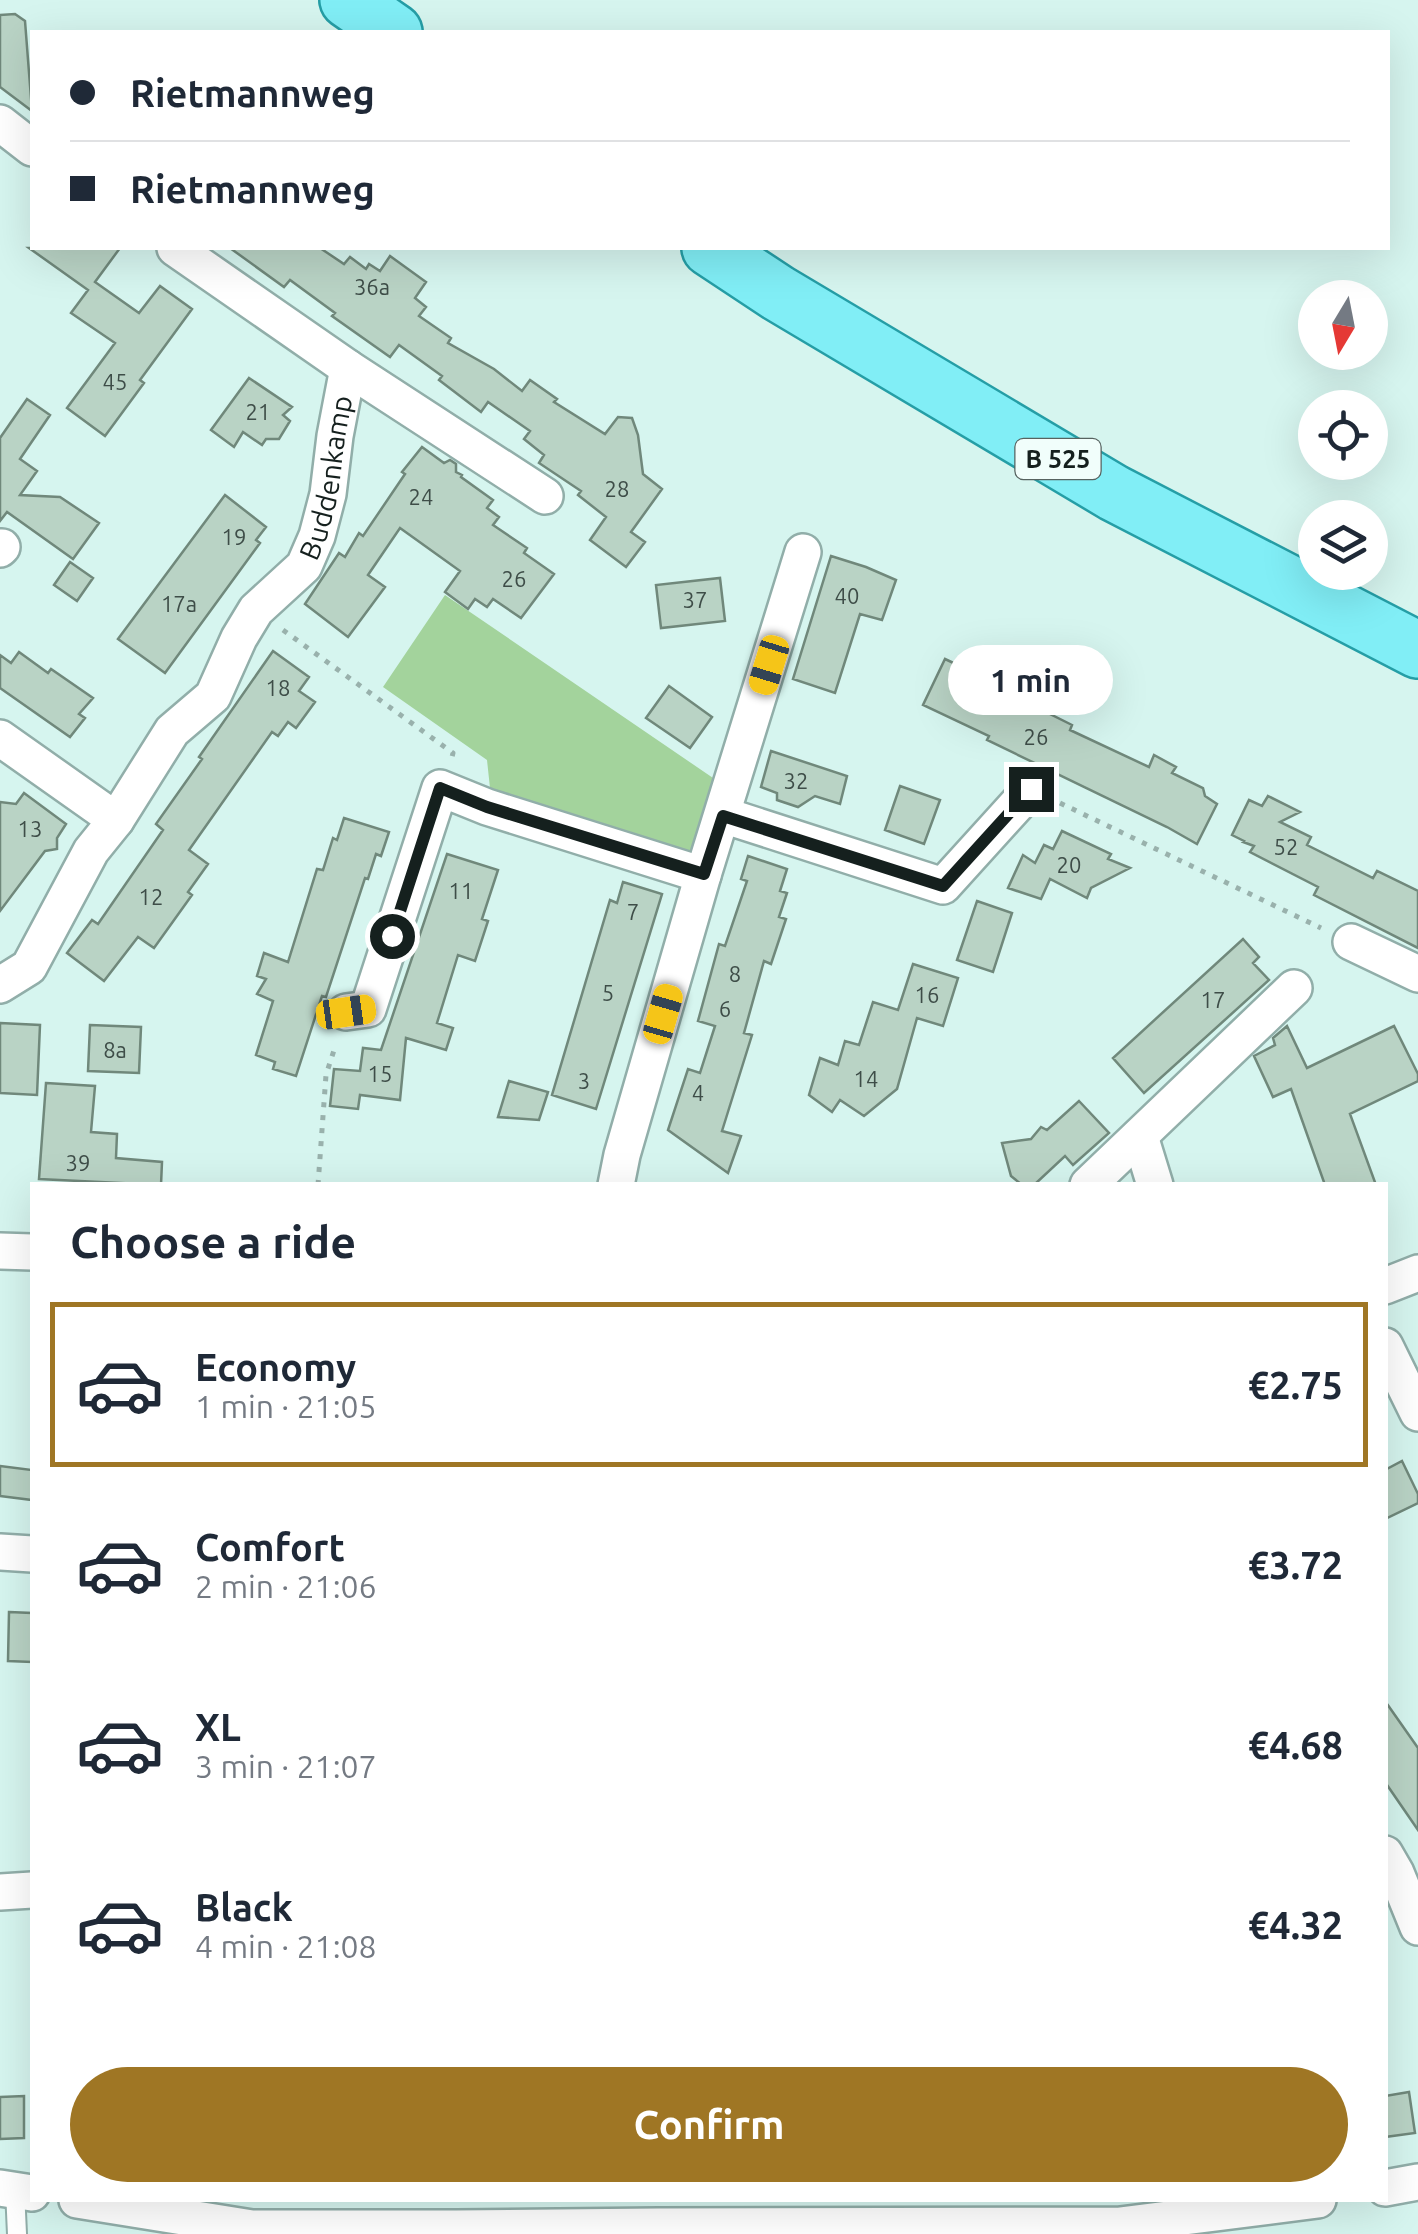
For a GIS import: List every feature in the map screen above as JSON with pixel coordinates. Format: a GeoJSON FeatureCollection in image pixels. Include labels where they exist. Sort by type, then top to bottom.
{"type":"FeatureCollection","features":[{"type":"Feature","properties":{"kind":"main road"},"geometry":{"type":"LineString","coordinates":[[348,0],[391,30]]}},
{"type":"Feature","properties":{"kind":"main road","name":"B 525"},"geometry":{"type":"LineString","coordinates":[[713,250],[1114,493],[1418,650]]}},
{"type":"Feature","properties":{"kind":"street"},"geometry":{"type":"LineString","coordinates":[[0,123],[30,146]]}},
{"type":"Feature","properties":{"kind":"street","name":"Buddenkamp"},"geometry":{"type":"LineString","coordinates":[[178,250],[348,368],[544,496]]}},
{"type":"Feature","properties":{"kind":"street","name":"Buddenkamp"},"geometry":{"type":"LineString","coordinates":[[0,985],[29,966],[90,850],[116,820],[172,731],[213,696],[256,610],[304,566],[328,494],[348,368]]}},
{"type":"Feature","properties":{"kind":"street"},"geometry":{"type":"LineString","coordinates":[[617,1182],[704,874],[804,552]]}},
{"type":"Feature","properties":{"kind":"street"},"geometry":{"type":"LineString","coordinates":[[0,738],[116,820]]}},
{"type":"Feature","properties":{"kind":"street"},"geometry":{"type":"LineString","coordinates":[[346,1012],[368,1009],[440,788],[487,807],[704,874]]}},
{"type":"Feature","properties":{"kind":"street"},"geometry":{"type":"LineString","coordinates":[[723,816],[943,886],[1031,789]]}},
{"type":"Feature","properties":{"kind":"street"},"geometry":{"type":"LineString","coordinates":[[1351,942],[1418,974]]}},
{"type":"Feature","properties":{"kind":"street"},"geometry":{"type":"LineString","coordinates":[[1091,1182],[1294,988]]}},
{"type":"Feature","properties":{"kind":"street"},"geometry":{"type":"LineString","coordinates":[[1140,1136],[1154,1182]]}},
{"type":"Feature","properties":{"kind":"street"},"geometry":{"type":"LineString","coordinates":[[0,1251],[30,1252]]}},
{"type":"Feature","properties":{"kind":"street"},"geometry":{"type":"LineString","coordinates":[[1388,1285],[1418,1273]]}},
{"type":"Feature","properties":{"kind":"street"},"geometry":{"type":"LineString","coordinates":[[1388,1352],[1418,1413]]}},
{"type":"Feature","properties":{"kind":"street"},"geometry":{"type":"LineString","coordinates":[[0,1552],[30,1554]]}},
{"type":"Feature","properties":{"kind":"street"},"geometry":{"type":"LineString","coordinates":[[1396,1868],[1418,1926]]}},
{"type":"Feature","properties":{"kind":"street"},"geometry":{"type":"LineString","coordinates":[[0,1892],[30,1890]]}},
{"type":"Feature","properties":{"kind":"street"},"geometry":{"type":"LineString","coordinates":[[1388,2187],[1418,2182]]}},
{"type":"Feature","properties":{"kind":"street"},"geometry":{"type":"LineString","coordinates":[[89,2202],[252,2231],[456,2228],[657,2213],[1120,2225],[1302,2202]]}},
{"type":"Feature","properties":{"kind":"lane"},"geometry":{"type":"LineString","coordinates":[[16,2190],[16,2234]]}},
{"type":"Feature","properties":{"kind":"path"},"geometry":{"type":"LineString","coordinates":[[256,610],[454,753],[440,788]]}},
{"type":"Feature","properties":{"kind":"path"},"geometry":{"type":"LineString","coordinates":[[1031,789],[1351,942]]}},
{"type":"Feature","properties":{"kind":"path"},"geometry":{"type":"LineString","coordinates":[[318,1182],[326,1075],[346,1012]]}},
{"type":"Feature","properties":{"kind":"green space"},"geometry":{"type":"Polygon","coordinates":[[[445,595],[716,780],[690,851],[490,788],[487,760],[383,687],[445,595]]]}},
{"type":"Feature","properties":{"kind":"building"},"geometry":{"type":"Polygon","coordinates":[[[15,14],[25,21],[30,110],[0,87],[0,15],[15,14]]]}},
{"type":"Feature","properties":{"kind":"building"},"geometry":{"type":"Polygon","coordinates":[[[32,250],[119,250],[95,282],[139,313],[160,286],[192,309],[105,436],[67,408],[115,343],[71,313],[88,290],[32,250]]]}},
{"type":"Feature","properties":{"kind":"building"},"geometry":{"type":"Polygon","coordinates":[[[233,250],[323,250],[344,264],[350,257],[366,269],[369,264],[380,271],[390,256],[426,282],[415,298],[426,307],[419,316],[451,338],[448,343],[494,369],[522,391],[530,380],[557,399],[554,402],[605,434],[618,417],[632,418],[643,474],[662,489],[631,532],[645,542],[626,567],[590,540],[606,517],[578,495],[581,491],[539,463],[544,455],[524,439],[530,431],[488,402],[481,412],[439,380],[442,376],[399,345],[390,357],[290,280],[284,287],[233,250]]]}},
{"type":"Feature","properties":{"kind":"building"},"geometry":{"type":"Polygon","coordinates":[[[249,378],[292,407],[283,415],[290,421],[279,439],[266,439],[262,445],[243,432],[234,447],[211,430],[249,378]]]}},
{"type":"Feature","properties":{"kind":"building"},"geometry":{"type":"Polygon","coordinates":[[[27,399],[50,415],[20,459],[37,471],[20,495],[60,497],[99,523],[73,559],[7,512],[0,521],[0,438],[27,399]]]}},
{"type":"Feature","properties":{"kind":"building"},"geometry":{"type":"Polygon","coordinates":[[[422,447],[444,463],[450,460],[456,464],[461,477],[493,500],[487,508],[499,517],[493,525],[527,548],[524,553],[554,574],[521,618],[493,599],[487,607],[475,599],[468,609],[445,592],[460,571],[400,528],[368,575],[385,587],[348,637],[305,604],[339,553],[345,557],[359,533],[363,536],[422,447]]]}},
{"type":"Feature","properties":{"kind":"building"},"geometry":{"type":"Polygon","coordinates":[[[225,495],[266,527],[256,540],[260,543],[165,673],[118,639],[225,495]]]}},
{"type":"Feature","properties":{"kind":"building"},"geometry":{"type":"Polygon","coordinates":[[[831,556],[896,580],[882,620],[860,614],[835,693],[793,679],[831,556]]]}},
{"type":"Feature","properties":{"kind":"building"},"geometry":{"type":"Polygon","coordinates":[[[70,562],[93,578],[77,601],[54,585],[70,562]]]}},
{"type":"Feature","properties":{"kind":"building"},"geometry":{"type":"Polygon","coordinates":[[[720,578],[725,621],[661,628],[656,585],[720,578]]]}},
{"type":"Feature","properties":{"kind":"building"},"geometry":{"type":"Polygon","coordinates":[[[273,651],[309,677],[299,691],[315,702],[296,728],[288,722],[278,736],[272,732],[189,850],[208,864],[188,892],[192,895],[154,948],[138,937],[104,981],[67,953],[92,920],[98,924],[163,830],[156,824],[273,651]]]}},
{"type":"Feature","properties":{"kind":"building"},"geometry":{"type":"Polygon","coordinates":[[[19,652],[93,698],[79,714],[85,718],[70,737],[0,688],[0,655],[11,663],[19,652]]]}},
{"type":"Feature","properties":{"kind":"building"},"geometry":{"type":"Polygon","coordinates":[[[945,659],[1011,690],[1010,694],[1072,725],[1070,730],[1149,767],[1154,755],[1176,767],[1172,773],[1203,788],[1205,796],[1217,804],[1197,844],[923,705],[945,659]]]}},
{"type":"Feature","properties":{"kind":"building"},"geometry":{"type":"Polygon","coordinates":[[[669,686],[712,717],[690,748],[646,718],[669,686]]]}},
{"type":"Feature","properties":{"kind":"building"},"geometry":{"type":"Polygon","coordinates":[[[771,751],[847,776],[840,804],[815,796],[798,807],[777,800],[777,793],[761,787],[771,751]]]}},
{"type":"Feature","properties":{"kind":"building"},"geometry":{"type":"Polygon","coordinates":[[[900,786],[940,800],[924,844],[885,830],[900,786]]]}},
{"type":"Feature","properties":{"kind":"building"},"geometry":{"type":"Polygon","coordinates":[[[24,793],[66,824],[57,838],[57,849],[45,851],[0,911],[0,802],[16,804],[24,793]]]}},
{"type":"Feature","properties":{"kind":"building"},"geometry":{"type":"Polygon","coordinates":[[[1268,796],[1300,812],[1280,822],[1311,837],[1307,845],[1373,878],[1377,871],[1418,891],[1418,948],[1314,895],[1318,887],[1250,852],[1254,846],[1232,835],[1249,800],[1262,806],[1268,796]]]}},
{"type":"Feature","properties":{"kind":"building"},"geometry":{"type":"Polygon","coordinates":[[[344,818],[389,832],[381,856],[376,854],[368,879],[365,878],[296,1076],[273,1069],[275,1062],[256,1055],[273,1001],[257,994],[266,979],[257,976],[264,953],[288,962],[317,869],[323,870],[344,818]]]}},
{"type":"Feature","properties":{"kind":"building"},"geometry":{"type":"Polygon","coordinates":[[[1062,831],[1111,854],[1108,859],[1130,868],[1091,888],[1087,898],[1050,879],[1041,899],[1008,888],[1023,855],[1035,863],[1044,845],[1053,849],[1062,831]]]}},
{"type":"Feature","properties":{"kind":"building"},"geometry":{"type":"Polygon","coordinates":[[[447,854],[498,870],[482,919],[488,921],[475,961],[458,955],[437,1023],[453,1028],[446,1050],[406,1038],[400,1100],[360,1095],[358,1109],[330,1106],[334,1069],[360,1071],[363,1048],[381,1050],[447,854]]]}},
{"type":"Feature","properties":{"kind":"building"},"geometry":{"type":"Polygon","coordinates":[[[748,856],[787,869],[780,891],[787,893],[779,917],[786,919],[771,964],[764,961],[744,1033],[752,1035],[722,1131],[741,1136],[728,1173],[668,1130],[688,1069],[700,1073],[715,1026],[698,1021],[719,944],[725,946],[747,881],[741,879],[748,856]]]}},
{"type":"Feature","properties":{"kind":"building"},"geometry":{"type":"Polygon","coordinates":[[[623,882],[662,894],[596,1109],[552,1095],[610,900],[617,903],[623,882]]]}},
{"type":"Feature","properties":{"kind":"building"},"geometry":{"type":"Polygon","coordinates":[[[977,901],[1012,913],[993,972],[957,960],[977,901]]]}},
{"type":"Feature","properties":{"kind":"building"},"geometry":{"type":"Polygon","coordinates":[[[1243,939],[1259,957],[1253,963],[1269,980],[1144,1093],[1113,1058],[1243,939]]]}},
{"type":"Feature","properties":{"kind":"building"},"geometry":{"type":"Polygon","coordinates":[[[913,964],[958,978],[943,1026],[917,1018],[897,1089],[864,1116],[840,1100],[832,1112],[809,1095],[820,1058],[838,1065],[845,1041],[859,1045],[873,1002],[898,1010],[913,964]]]}},
{"type":"Feature","properties":{"kind":"building"},"geometry":{"type":"Polygon","coordinates":[[[0,1023],[40,1025],[37,1095],[0,1093],[0,1023]]]}},
{"type":"Feature","properties":{"kind":"building"},"geometry":{"type":"Polygon","coordinates":[[[90,1025],[141,1027],[139,1073],[88,1071],[90,1025]]]}},
{"type":"Feature","properties":{"kind":"building"},"geometry":{"type":"Polygon","coordinates":[[[1287,1026],[1307,1068],[1394,1026],[1418,1081],[1350,1114],[1375,1182],[1324,1182],[1291,1089],[1273,1097],[1254,1056],[1275,1045],[1273,1038],[1287,1026]]]}},
{"type":"Feature","properties":{"kind":"building"},"geometry":{"type":"Polygon","coordinates":[[[509,1081],[548,1092],[539,1120],[498,1117],[509,1081]]]}},
{"type":"Feature","properties":{"kind":"building"},"geometry":{"type":"Polygon","coordinates":[[[46,1083],[95,1086],[91,1132],[117,1134],[116,1158],[162,1162],[161,1182],[39,1179],[46,1083]]]}},
{"type":"Feature","properties":{"kind":"building"},"geometry":{"type":"Polygon","coordinates":[[[1079,1101],[1109,1133],[1073,1165],[1065,1156],[1037,1182],[1018,1182],[1011,1176],[1002,1143],[1031,1139],[1041,1127],[1047,1130],[1079,1101]]]}},
{"type":"Feature","properties":{"kind":"building"},"geometry":{"type":"Polygon","coordinates":[[[1402,1461],[1418,1494],[1418,1503],[1388,1518],[1388,1468],[1402,1461]]]}},
{"type":"Feature","properties":{"kind":"building"},"geometry":{"type":"Polygon","coordinates":[[[0,1466],[30,1470],[30,1500],[0,1496],[0,1466]]]}},
{"type":"Feature","properties":{"kind":"building"},"geometry":{"type":"Polygon","coordinates":[[[9,1612],[30,1613],[30,1662],[8,1661],[9,1612]]]}},
{"type":"Feature","properties":{"kind":"building"},"geometry":{"type":"Polygon","coordinates":[[[1388,1705],[1418,1748],[1418,1830],[1388,1786],[1388,1705]]]}},
{"type":"Feature","properties":{"kind":"building"},"geometry":{"type":"Polygon","coordinates":[[[1409,2092],[1415,2133],[1388,2137],[1388,2096],[1409,2092]]]}},
{"type":"Feature","properties":{"kind":"building"},"geometry":{"type":"Polygon","coordinates":[[[24,2096],[24,2138],[0,2139],[0,2097],[24,2096]]]}},
{"type":"Feature","properties":{"kind":"route"},"geometry":{"type":"LineString","coordinates":[[392,936],[440,788],[487,807],[704,874],[723,816],[943,886],[1031,789]]}}]}
